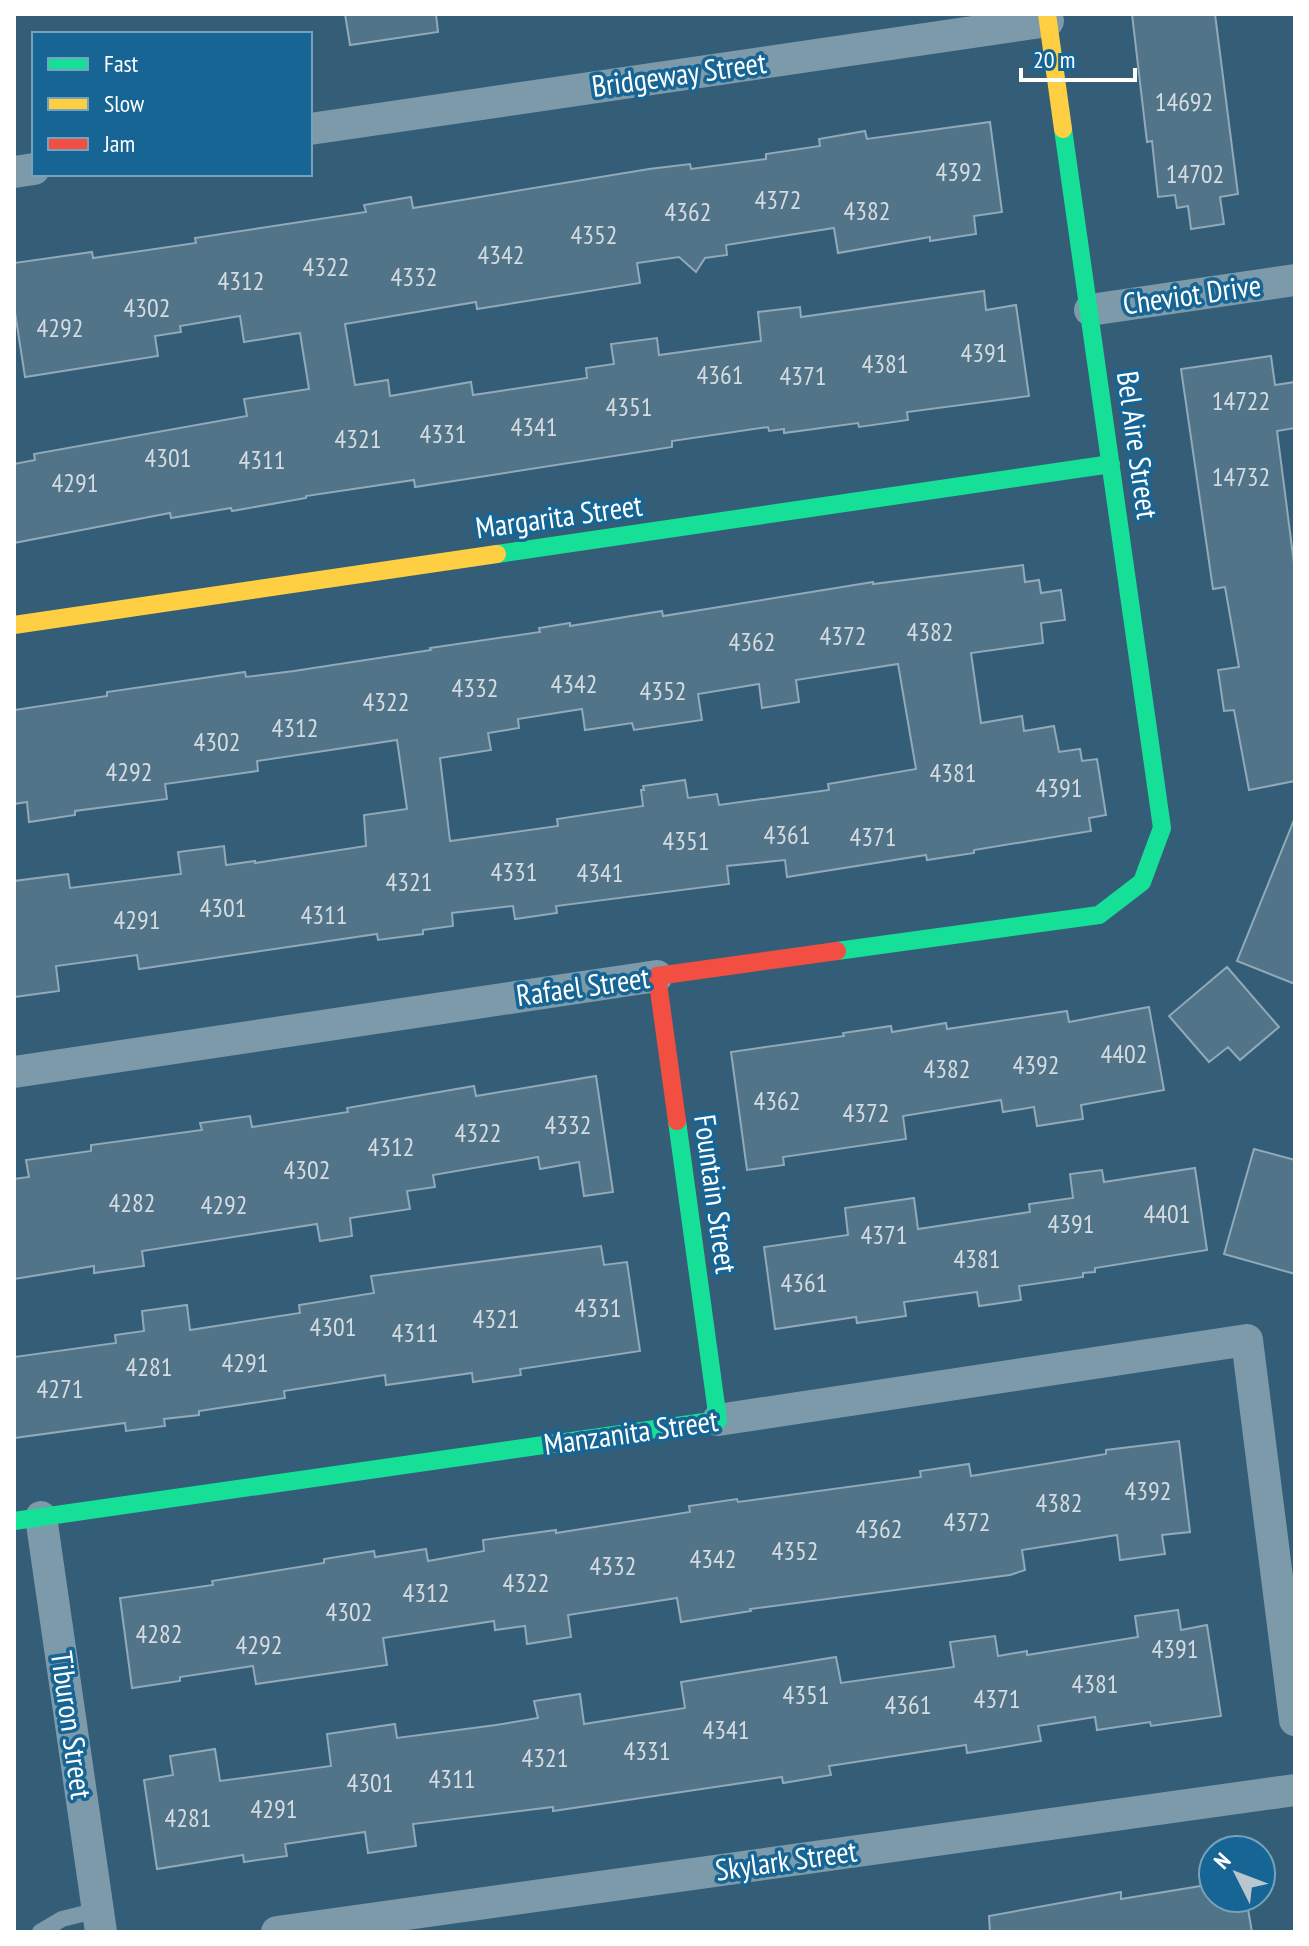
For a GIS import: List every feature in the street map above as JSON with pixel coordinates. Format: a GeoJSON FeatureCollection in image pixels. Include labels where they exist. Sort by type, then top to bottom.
{"type":"FeatureCollection","features":[{"type":"Feature","properties":{"kind":"street","name":"Bridgeway Street"},"geometry":{"type":"LineString","coordinates":[[312,129],[1048,18]]}},
{"type":"Feature","properties":{"kind":"street","name":"Bel Aire Street"},"geometry":{"type":"LineString","coordinates":[[1048,18],[1162,828],[1142,882]]}},
{"type":"Feature","properties":{"kind":"street","name":"Cheviot Drive"},"geometry":{"type":"LineString","coordinates":[[1090,310],[1295,280]]}},
{"type":"Feature","properties":{"kind":"street","name":"Margarita Street"},"geometry":{"type":"LineString","coordinates":[[14,625],[1111,464]]}},
{"type":"Feature","properties":{"kind":"street","name":"Rafael Street"},"geometry":{"type":"LineString","coordinates":[[14,1072],[657,976],[1099,915],[1142,882]]}},
{"type":"Feature","properties":{"kind":"street","name":"Fountain Street"},"geometry":{"type":"LineString","coordinates":[[657,976],[718,1420]]}},
{"type":"Feature","properties":{"kind":"street","name":"Manzanita Street"},"geometry":{"type":"LineString","coordinates":[[27,1519],[1247,1340],[1295,1720]]}},
{"type":"Feature","properties":{"kind":"street","name":"Tiburon Street"},"geometry":{"type":"LineString","coordinates":[[27,1519],[100,1921]]}},
{"type":"Feature","properties":{"kind":"street","name":"Skylark Street"},"geometry":{"type":"LineString","coordinates":[[277,1932],[1295,1790]]}},
{"type":"Feature","properties":{"kind":"lane"},"geometry":{"type":"LineString","coordinates":[[40,1932],[62,1919],[100,1921]]}},
{"type":"Feature","properties":{"kind":"building"},"geometry":{"type":"Polygon","coordinates":[[[345,14],[436,14],[438,32],[350,45],[345,14]]]}},
{"type":"Feature","properties":{"kind":"building"},"geometry":{"type":"Polygon","coordinates":[[[1132,14],[1215,14],[1238,194],[1220,197],[1224,224],[1191,229],[1188,206],[1177,208],[1175,195],[1158,197],[1152,141],[1147,142],[1132,14]]]}},
{"type":"Feature","properties":{"kind":"building"},"geometry":{"type":"Polygon","coordinates":[[[990,122],[1002,212],[974,216],[976,234],[930,241],[930,237],[838,253],[834,228],[726,245],[727,255],[705,258],[696,272],[679,257],[637,263],[640,283],[477,309],[476,302],[345,324],[355,385],[388,380],[390,396],[471,382],[473,395],[587,378],[586,368],[614,364],[611,344],[657,338],[659,355],[761,341],[758,312],[800,307],[801,317],[984,291],[986,310],[1016,305],[1029,396],[907,412],[908,420],[859,427],[858,423],[784,433],[784,429],[769,431],[768,427],[672,441],[672,447],[415,487],[414,480],[232,511],[231,508],[171,518],[170,513],[14,543],[14,464],[35,460],[34,454],[247,416],[244,399],[309,389],[300,333],[244,342],[240,316],[180,326],[181,332],[155,336],[158,356],[25,377],[14,306],[14,263],[92,252],[93,258],[196,243],[195,238],[366,212],[364,205],[411,197],[413,208],[649,169],[690,164],[691,169],[766,159],[766,154],[820,146],[819,139],[865,131],[867,139],[990,122]]]}},
{"type":"Feature","properties":{"kind":"building"},"geometry":{"type":"Polygon","coordinates":[[[1271,356],[1275,385],[1295,382],[1295,428],[1277,431],[1295,571],[1295,781],[1249,790],[1234,710],[1224,711],[1218,670],[1239,667],[1225,587],[1213,589],[1181,369],[1271,356]]]}},
{"type":"Feature","properties":{"kind":"building"},"geometry":{"type":"Polygon","coordinates":[[[1023,565],[1025,582],[1039,580],[1041,593],[1061,590],[1065,620],[1041,623],[1043,643],[971,653],[981,723],[1022,716],[1024,731],[1054,726],[1059,752],[1080,749],[1082,761],[1097,759],[1106,815],[1089,818],[1091,831],[974,850],[974,853],[927,860],[926,855],[787,877],[785,860],[727,866],[729,884],[556,906],[557,913],[515,919],[513,906],[452,913],[453,926],[378,940],[377,934],[139,969],[137,955],[56,966],[59,991],[14,997],[14,881],[68,874],[70,888],[181,874],[178,852],[224,846],[226,865],[366,846],[364,815],[407,809],[397,740],[257,761],[258,771],[165,784],[167,799],[75,811],[75,815],[29,822],[27,802],[14,804],[14,710],[107,696],[107,692],[245,672],[246,677],[431,650],[540,632],[539,628],[570,623],[570,626],[662,611],[663,616],[1023,565]],[[898,664],[796,680],[799,702],[762,708],[759,684],[698,694],[702,720],[634,730],[632,723],[585,730],[582,709],[518,719],[519,728],[488,733],[491,750],[440,758],[450,841],[558,826],[557,819],[643,806],[643,786],[685,780],[688,798],[717,794],[719,805],[829,790],[828,784],[916,769],[898,664]]]}},
{"type":"Feature","properties":{"kind":"building"},"geometry":{"type":"Polygon","coordinates":[[[1295,821],[1295,984],[1237,961],[1295,821]]]}},
{"type":"Feature","properties":{"kind":"building"},"geometry":{"type":"Polygon","coordinates":[[[1227,967],[1279,1027],[1240,1060],[1228,1047],[1209,1062],[1169,1016],[1227,967]]]}},
{"type":"Feature","properties":{"kind":"building"},"geometry":{"type":"Polygon","coordinates":[[[1149,1007],[1164,1090],[1081,1105],[1083,1119],[1037,1126],[1034,1107],[1003,1112],[1001,1100],[903,1116],[906,1139],[783,1157],[784,1165],[747,1170],[731,1052],[891,1026],[892,1032],[946,1023],[947,1029],[1067,1011],[1069,1022],[1149,1007]]]}},
{"type":"Feature","properties":{"kind":"building"},"geometry":{"type":"Polygon","coordinates":[[[596,1076],[613,1192],[584,1196],[579,1162],[540,1169],[538,1157],[433,1175],[435,1187],[407,1191],[410,1209],[350,1218],[352,1236],[320,1241],[317,1224],[142,1251],[144,1266],[94,1273],[94,1266],[14,1279],[14,1179],[29,1177],[26,1160],[91,1151],[91,1145],[202,1130],[200,1123],[250,1116],[252,1127],[348,1112],[347,1108],[474,1086],[476,1096],[596,1076]]]}},
{"type":"Feature","properties":{"kind":"building"},"geometry":{"type":"Polygon","coordinates":[[[1254,1149],[1295,1160],[1295,1274],[1224,1254],[1254,1149]]]}},
{"type":"Feature","properties":{"kind":"building"},"geometry":{"type":"Polygon","coordinates":[[[1195,1168],[1207,1250],[1095,1268],[1095,1272],[1083,1273],[1083,1277],[1019,1286],[1021,1300],[979,1306],[977,1292],[904,1302],[906,1316],[857,1323],[856,1317],[775,1329],[764,1247],[848,1235],[845,1208],[914,1198],[918,1229],[1030,1212],[1029,1204],[1073,1198],[1070,1174],[1102,1170],[1104,1182],[1195,1168]]]}},
{"type":"Feature","properties":{"kind":"building"},"geometry":{"type":"Polygon","coordinates":[[[601,1246],[604,1265],[627,1262],[640,1351],[520,1369],[521,1375],[473,1382],[472,1373],[386,1385],[385,1375],[284,1391],[285,1398],[164,1419],[165,1426],[126,1431],[125,1423],[14,1438],[14,1357],[116,1343],[115,1335],[144,1331],[142,1311],[187,1305],[190,1330],[300,1313],[299,1305],[374,1293],[371,1276],[601,1246]]]}},
{"type":"Feature","properties":{"kind":"building"},"geometry":{"type":"Polygon","coordinates":[[[1179,1441],[1190,1532],[1162,1535],[1165,1554],[1120,1560],[1117,1535],[1022,1550],[1025,1570],[1010,1575],[750,1609],[681,1622],[677,1598],[568,1615],[571,1637],[527,1644],[525,1626],[495,1630],[494,1621],[383,1638],[387,1665],[256,1684],[253,1666],[132,1688],[120,1598],[213,1585],[212,1581],[324,1563],[324,1559],[374,1551],[375,1557],[426,1549],[428,1561],[484,1551],[483,1540],[556,1530],[556,1533],[690,1512],[689,1506],[921,1477],[920,1471],[969,1464],[971,1476],[1106,1454],[1106,1450],[1179,1441]]]}},
{"type":"Feature","properties":{"kind":"building"},"geometry":{"type":"Polygon","coordinates":[[[1178,1610],[1181,1630],[1207,1625],[1221,1716],[1097,1730],[1095,1717],[1038,1726],[1041,1741],[967,1753],[966,1745],[829,1766],[831,1775],[783,1783],[782,1777],[553,1811],[553,1807],[413,1824],[416,1846],[368,1853],[365,1832],[285,1844],[287,1856],[244,1862],[243,1855],[157,1869],[144,1780],[173,1775],[170,1756],[215,1749],[220,1781],[331,1766],[327,1734],[395,1724],[397,1738],[496,1725],[538,1718],[534,1701],[580,1694],[584,1724],[685,1708],[681,1682],[836,1657],[841,1683],[954,1667],[950,1642],[995,1636],[998,1656],[1027,1651],[1027,1655],[1138,1637],[1135,1616],[1178,1610]]]}},
{"type":"Feature","properties":{"kind":"building"},"geometry":{"type":"Polygon","coordinates":[[[1197,1887],[1197,1914],[1249,1914],[1252,1932],[990,1932],[989,1916],[1121,1892],[1121,1899],[1197,1887]]]}},
{"type":"Feature","properties":{"kind":"traffic: fast"},"geometry":{"type":"LineString","coordinates":[[837,951],[1099,915],[1142,882],[1162,828],[1063,129]]}},
{"type":"Feature","properties":{"kind":"traffic: fast"},"geometry":{"type":"LineString","coordinates":[[497,554],[1111,464]]}},
{"type":"Feature","properties":{"kind":"traffic: fast"},"geometry":{"type":"LineString","coordinates":[[14,1521],[718,1420],[677,1121]]}},
{"type":"Feature","properties":{"kind":"traffic: slow"},"geometry":{"type":"LineString","coordinates":[[1047,14],[1063,129]]}},
{"type":"Feature","properties":{"kind":"traffic: slow"},"geometry":{"type":"LineString","coordinates":[[14,625],[497,554]]}},
{"type":"Feature","properties":{"kind":"traffic: jam"},"geometry":{"type":"LineString","coordinates":[[677,1121],[657,976],[837,951]]}}]}
